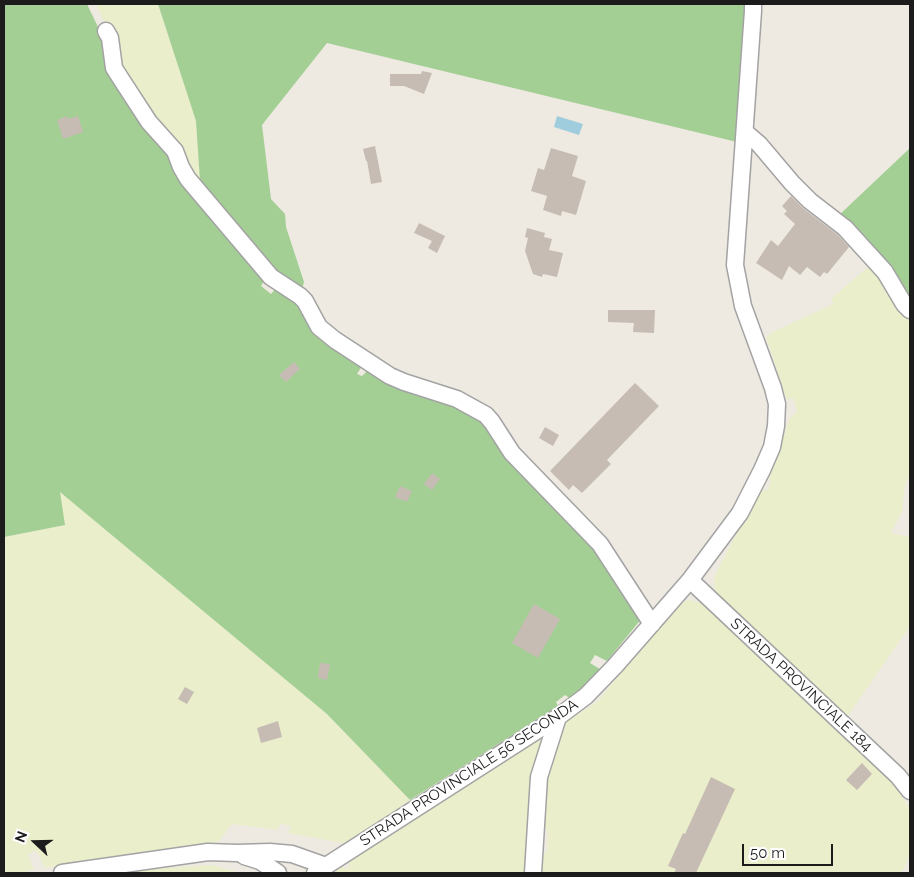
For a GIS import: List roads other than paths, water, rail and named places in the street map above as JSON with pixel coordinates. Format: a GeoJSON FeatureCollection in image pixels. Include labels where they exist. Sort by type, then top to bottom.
{"type":"FeatureCollection","features":[{"type":"Feature","properties":{"kind":"street","name":"STRADA PROVINCIALE 56 SECONDA"},"geometry":{"type":"LineString","coordinates":[[320,870],[558,717],[586,696],[690,580],[740,513],[762,470],[772,447],[776,426],[777,404],[773,388],[742,306],[735,265],[753,4]]}},
{"type":"Feature","properties":{"kind":"street"},"geometry":{"type":"LineString","coordinates":[[106,31],[110,38],[114,68],[149,122],[175,151],[188,179],[266,271],[305,301],[319,327],[335,340],[390,376],[457,399],[486,415],[512,453],[600,544],[652,624]]}},
{"type":"Feature","properties":{"kind":"street"},"geometry":{"type":"LineString","coordinates":[[745,132],[759,144],[792,183],[844,228],[884,272],[904,304],[910,310]]}},
{"type":"Feature","properties":{"kind":"street","name":"STRADA PROVINCIALE 184"},"geometry":{"type":"LineString","coordinates":[[690,580],[898,776],[910,791]]}},
{"type":"Feature","properties":{"kind":"street"},"geometry":{"type":"LineString","coordinates":[[533,873],[539,776],[558,717]]}},
{"type":"Feature","properties":{"kind":"street"},"geometry":{"type":"LineString","coordinates":[[62,873],[208,852],[292,854],[320,870]]}},
{"type":"Feature","properties":{"kind":"street"},"geometry":{"type":"LineString","coordinates":[[237,853],[260,861],[278,873]]}},
{"type":"Feature","properties":{"kind":"water"},"geometry":{"type":"Polygon","coordinates":[[[557,116],[583,124],[579,135],[554,127],[557,116]]]}}]}
